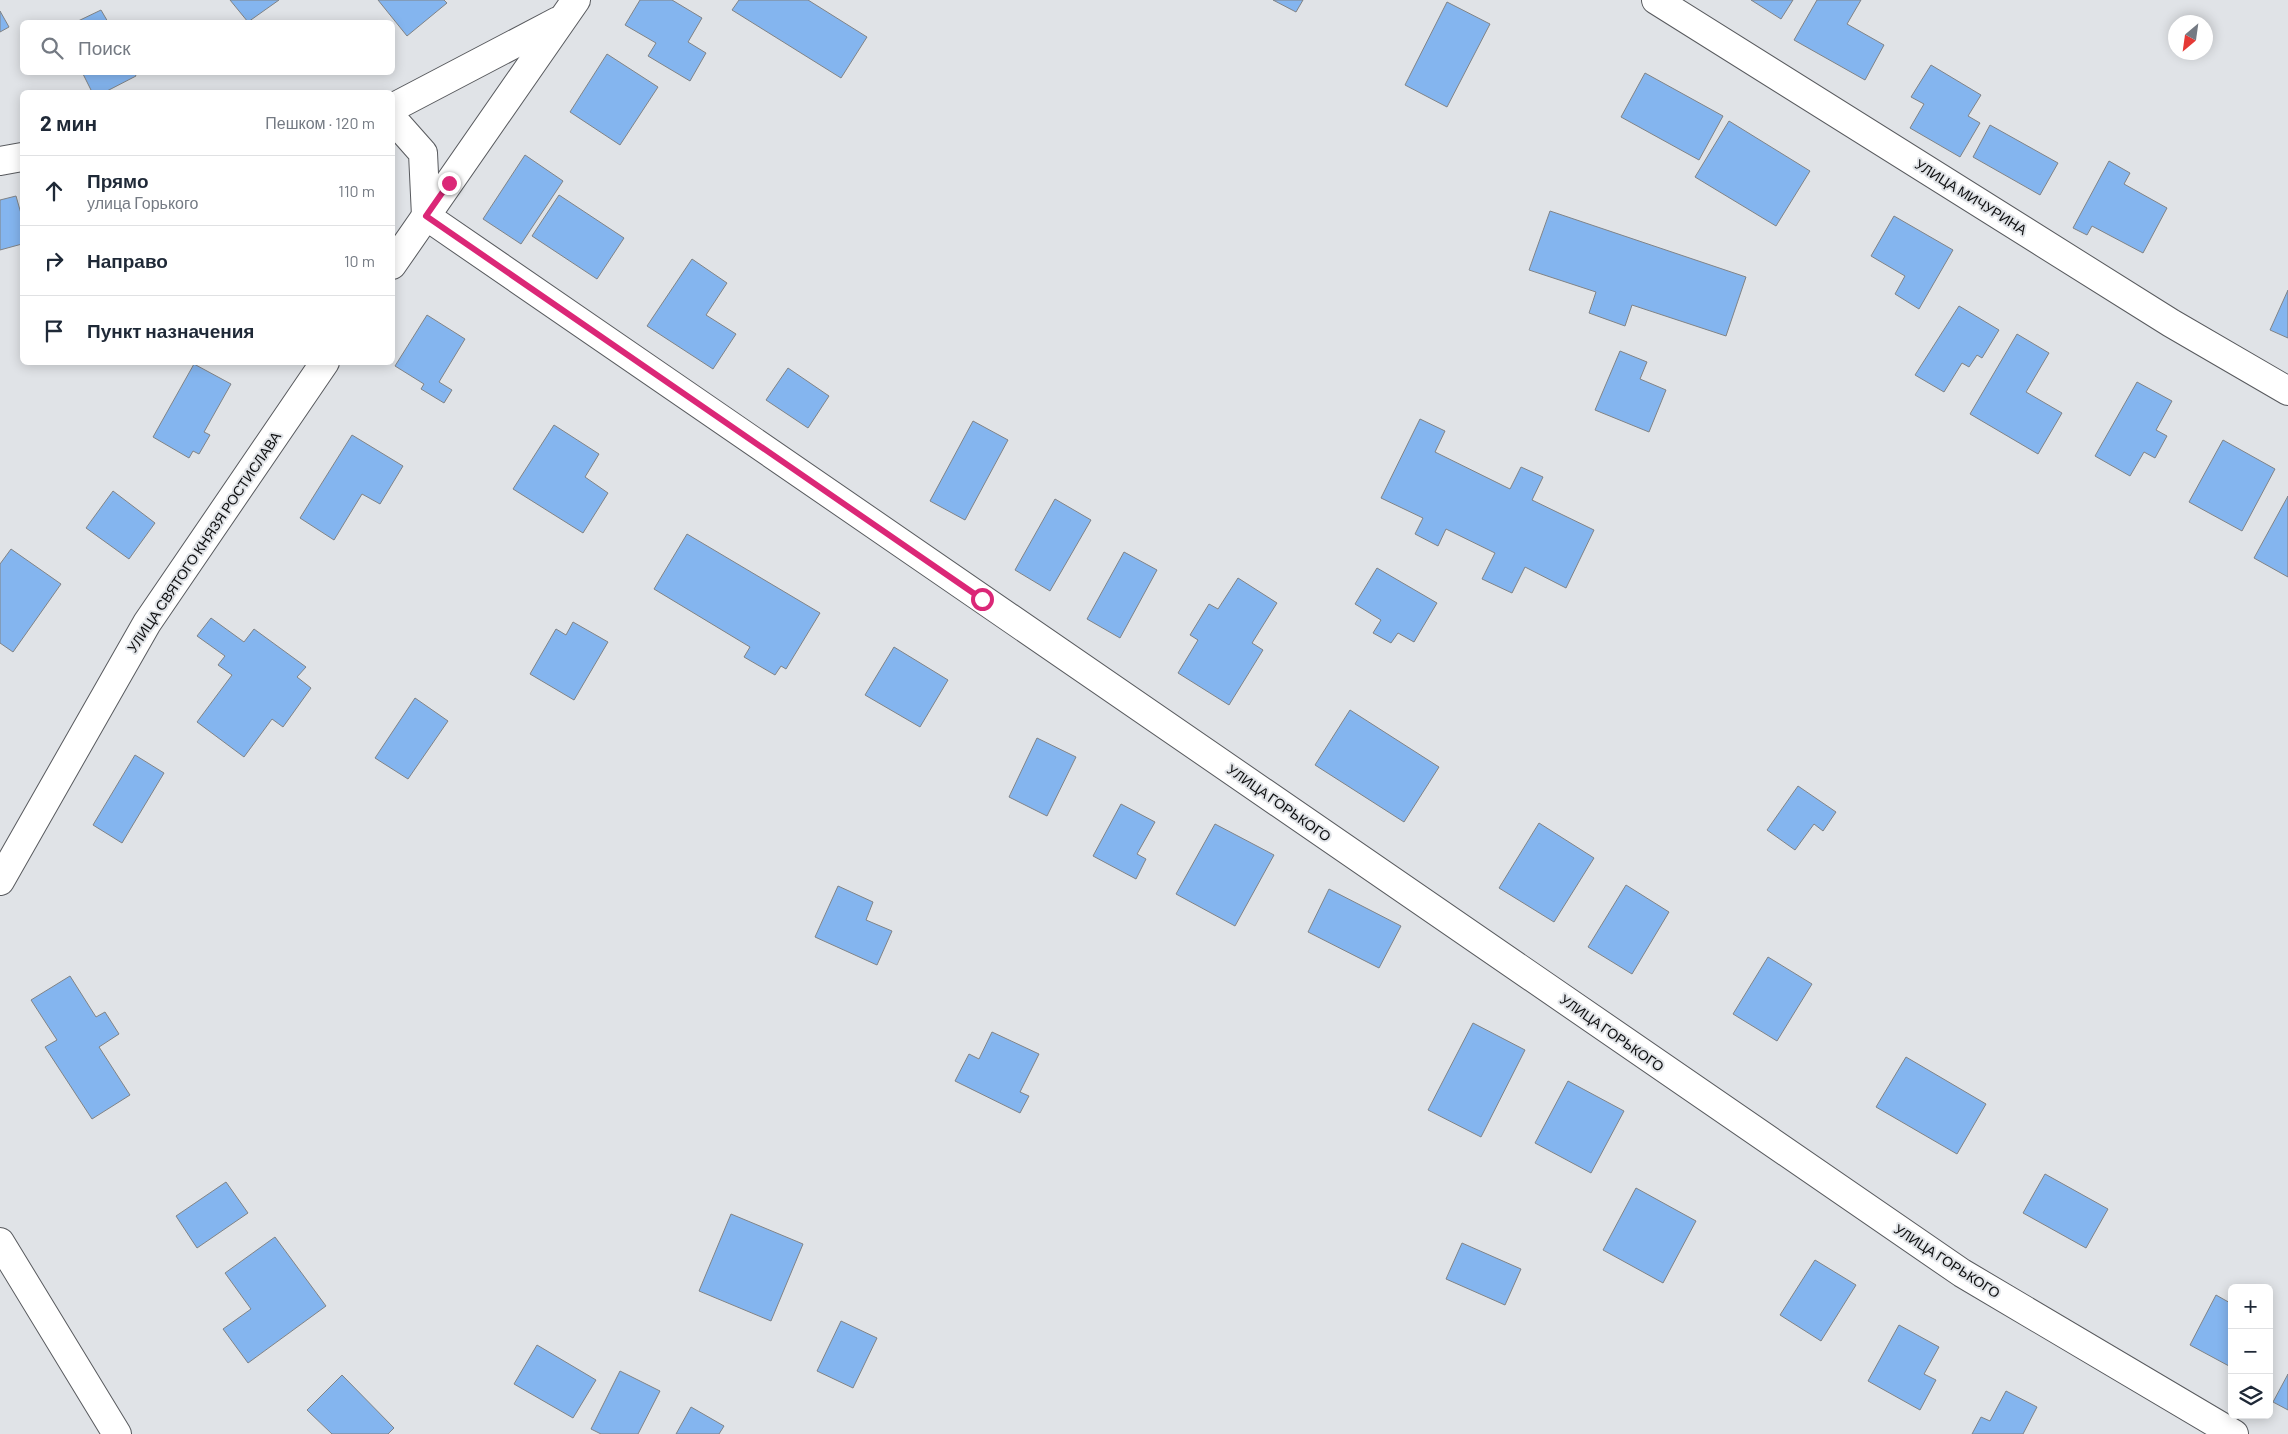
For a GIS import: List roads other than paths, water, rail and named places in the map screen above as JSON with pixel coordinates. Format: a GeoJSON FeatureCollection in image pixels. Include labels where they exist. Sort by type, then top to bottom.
{"type":"FeatureCollection","features":[{"type":"Feature","properties":{"kind":"street","name":"УЛИЦА МИЧУРИНА"},"geometry":{"type":"LineString","coordinates":[[1656,0],[2171,323],[2288,391]]}},
{"type":"Feature","properties":{"kind":"street"},"geometry":{"type":"LineString","coordinates":[[395,106],[569,10]]}},
{"type":"Feature","properties":{"kind":"street"},"geometry":{"type":"LineString","coordinates":[[395,261],[569,10]]}},
{"type":"Feature","properties":{"kind":"street"},"geometry":{"type":"LineString","coordinates":[[395,121],[423,153],[426,216]]}},
{"type":"Feature","properties":{"kind":"street"},"geometry":{"type":"LineString","coordinates":[[0,161],[20,157]]}},
{"type":"Feature","properties":{"kind":"street","name":"УЛИЦА ГОРЬКОГО"},"geometry":{"type":"LineString","coordinates":[[426,216],[1962,1274],[2234,1434]]}},
{"type":"Feature","properties":{"kind":"street","name":"УЛИЦА СВЯТОГО КНЯЗЯ РОСТИСЛАВА"},"geometry":{"type":"LineString","coordinates":[[0,881],[147,623],[324,365]]}},
{"type":"Feature","properties":{"kind":"street"},"geometry":{"type":"LineString","coordinates":[[0,1242],[117,1434]]}}]}
